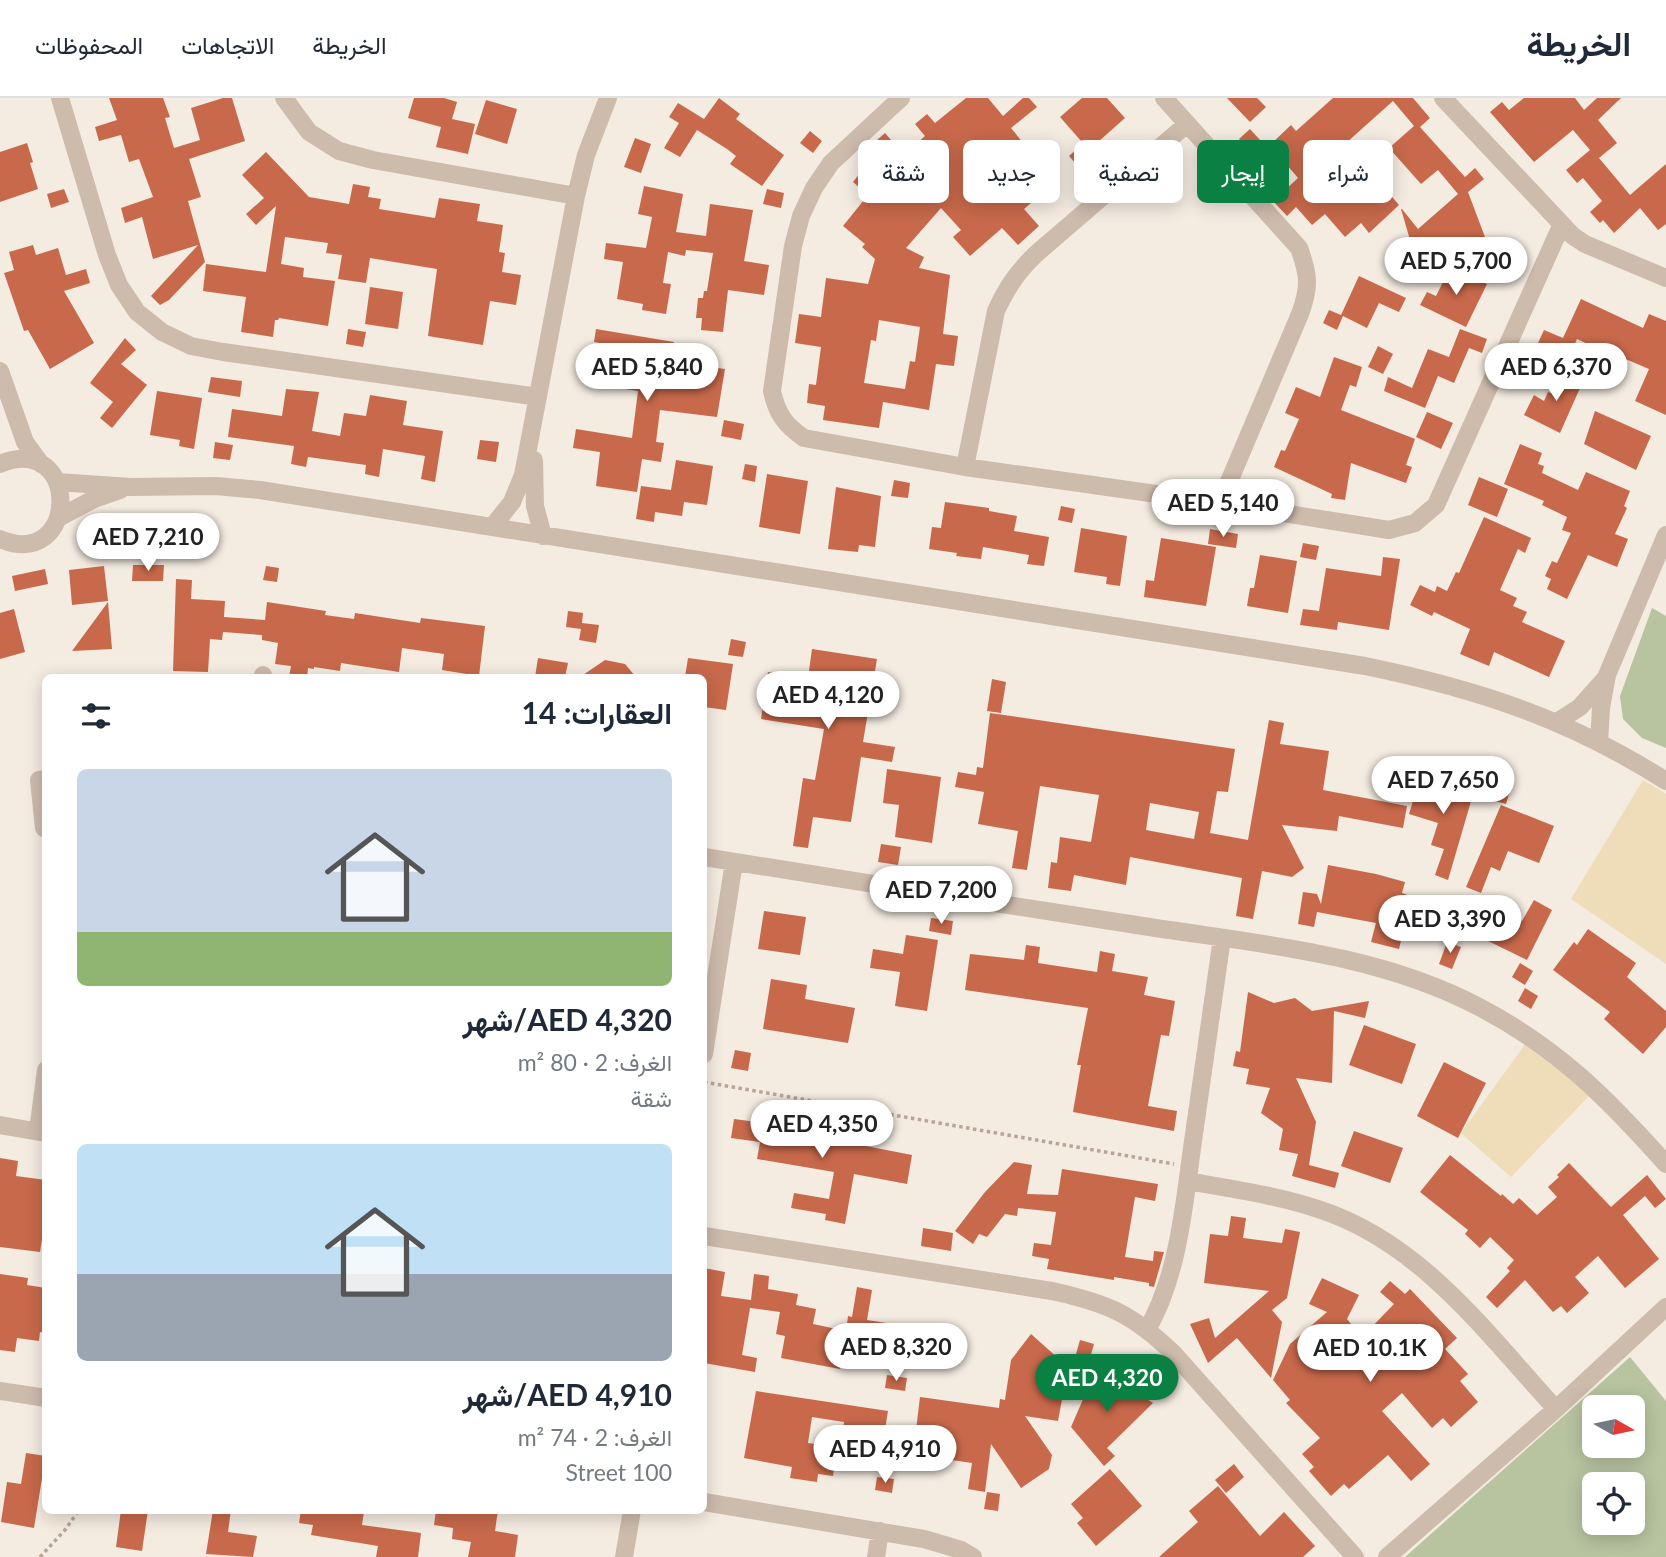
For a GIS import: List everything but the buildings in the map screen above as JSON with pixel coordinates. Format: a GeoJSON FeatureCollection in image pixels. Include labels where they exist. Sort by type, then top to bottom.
{"type":"FeatureCollection","features":[{"type":"Feature","properties":{"kind":"street"},"geometry":{"type":"LineString","coordinates":[[60,98],[107,255],[119,285],[137,312],[162,332],[191,346],[223,352],[538,397]]}},
{"type":"Feature","properties":{"kind":"street"},"geometry":{"type":"LineString","coordinates":[[284,98],[309,132],[338,151],[373,160],[576,196]]}},
{"type":"Feature","properties":{"kind":"street"},"geometry":{"type":"LineString","coordinates":[[492,527],[507,509],[518,488],[534,425],[576,196],[586,155],[608,98]]}},
{"type":"Feature","properties":{"kind":"street"},"geometry":{"type":"LineString","coordinates":[[901,98],[831,163],[814,188],[801,216],[793,246],[772,391],[776,411],[788,426],[804,438],[965,467],[1220,502],[1388,530],[1415,523],[1436,505],[1561,226]]}},
{"type":"Feature","properties":{"kind":"street"},"geometry":{"type":"LineString","coordinates":[[1164,98],[1299,248],[1307,269],[1308,292],[1300,314],[1220,502]]}},
{"type":"Feature","properties":{"kind":"street"},"geometry":{"type":"LineString","coordinates":[[1443,98],[1561,226],[1585,244],[1666,278]]}},
{"type":"Feature","properties":{"kind":"street"},"geometry":{"type":"LineString","coordinates":[[965,467],[996,311],[1006,289],[1037,253],[1187,124]]}},
{"type":"Feature","properties":{"kind":"street"},"geometry":{"type":"LineString","coordinates":[[0,371],[24,442],[58,482],[62,499],[60,517],[52,530],[40,539],[26,544],[10,544],[0,539]]}},
{"type":"Feature","properties":{"kind":"street"},"geometry":{"type":"LineString","coordinates":[[534,425],[534,498],[543,536]]}},
{"type":"Feature","properties":{"kind":"street"},"geometry":{"type":"LineString","coordinates":[[0,464],[11,459],[26,459],[41,464]]}},
{"type":"Feature","properties":{"kind":"street"},"geometry":{"type":"LineString","coordinates":[[58,482],[130,487],[173,485],[238,488],[1365,666],[1435,680],[1504,701],[1557,722],[1666,781]]}},
{"type":"Feature","properties":{"kind":"street"},"geometry":{"type":"LineString","coordinates":[[60,517],[94,499],[130,487]]}},
{"type":"Feature","properties":{"kind":"street"},"geometry":{"type":"LineString","coordinates":[[1599,743],[1601,708],[1607,675],[1666,535]]}},
{"type":"Feature","properties":{"kind":"street"},"geometry":{"type":"LineString","coordinates":[[1557,722],[1580,708],[1607,675]]}},
{"type":"Feature","properties":{"kind":"street"},"geometry":{"type":"LineString","coordinates":[[42,780],[39,780],[42,809]]}},
{"type":"Feature","properties":{"kind":"street"},"geometry":{"type":"LineString","coordinates":[[707,858],[1222,938],[1374,966],[1428,984],[1480,1007],[1529,1036],[1575,1070],[1617,1109],[1666,1164]]}},
{"type":"Feature","properties":{"kind":"street"},"geometry":{"type":"LineString","coordinates":[[707,1035],[734,862]]}},
{"type":"Feature","properties":{"kind":"street"},"geometry":{"type":"LineString","coordinates":[[1148,1328],[1162,1302],[1171,1274],[1189,1174],[1222,938]]}},
{"type":"Feature","properties":{"kind":"street"},"geometry":{"type":"LineString","coordinates":[[0,1125],[42,1132]]}},
{"type":"Feature","properties":{"kind":"street"},"geometry":{"type":"LineString","coordinates":[[1189,1174],[1318,1208],[1360,1225],[1399,1248],[1434,1277],[1556,1409]]}},
{"type":"Feature","properties":{"kind":"street"},"geometry":{"type":"LineString","coordinates":[[707,1236],[1063,1293],[1087,1298],[1119,1310],[1148,1328],[1174,1354],[1354,1557]]}},
{"type":"Feature","properties":{"kind":"street"},"geometry":{"type":"LineString","coordinates":[[1387,1557],[1556,1409],[1666,1307]]}},
{"type":"Feature","properties":{"kind":"street"},"geometry":{"type":"LineString","coordinates":[[0,1391],[42,1397]]}},
{"type":"Feature","properties":{"kind":"street"},"geometry":{"type":"LineString","coordinates":[[707,1502],[924,1539],[961,1550],[974,1557]]}},
{"type":"Feature","properties":{"kind":"street"},"geometry":{"type":"LineString","coordinates":[[624,1557],[631,1514]]}},
{"type":"Feature","properties":{"kind":"street"},"geometry":{"type":"LineString","coordinates":[[876,1557],[880,1531]]}},
{"type":"Feature","properties":{"kind":"path"},"geometry":{"type":"LineString","coordinates":[[707,1083],[1189,1174]]}},
{"type":"Feature","properties":{"kind":"path"},"geometry":{"type":"LineString","coordinates":[[40,1557],[76,1514]]}},
{"type":"Feature","properties":{"kind":"green space"},"geometry":{"type":"Polygon","coordinates":[[[1652,608],[1666,616],[1666,748],[1642,738],[1623,719],[1620,696],[1652,608]]]}},
{"type":"Feature","properties":{"kind":"green space"},"geometry":{"type":"Polygon","coordinates":[[[1630,1357],[1666,1401],[1666,1557],[1405,1557],[1582,1400],[1582,1458],[1645,1458],[1645,1395],[1587,1395],[1630,1357]]]}},
{"type":"Feature","properties":{"kind":"sand"},"geometry":{"type":"Polygon","coordinates":[[[1643,780],[1666,794],[1666,964],[1571,899],[1643,780]]]}},
{"type":"Feature","properties":{"kind":"sand"},"geometry":{"type":"Polygon","coordinates":[[[1526,1043],[1591,1094],[1511,1177],[1461,1133],[1526,1043]]]}}]}
